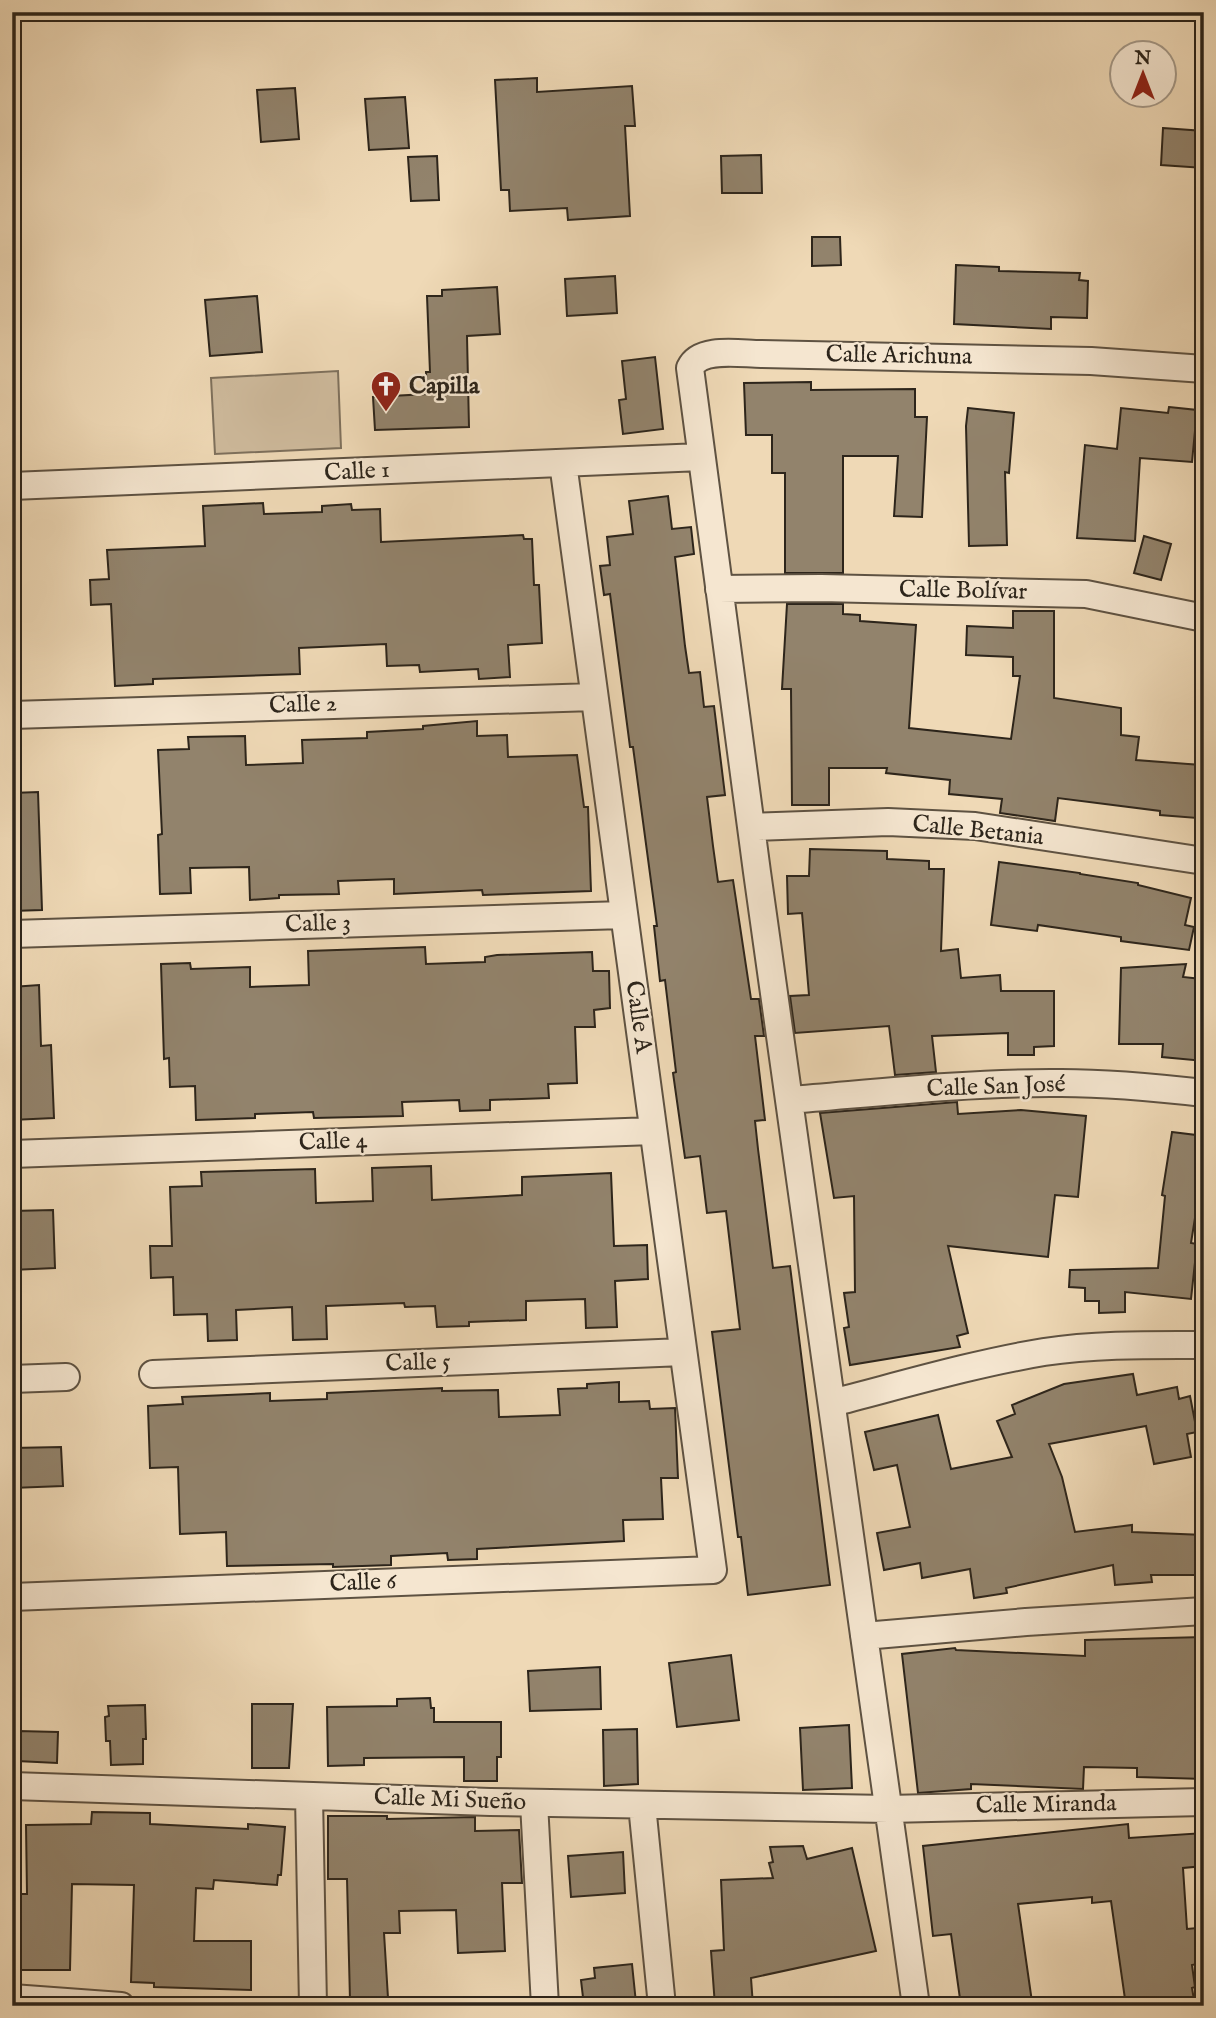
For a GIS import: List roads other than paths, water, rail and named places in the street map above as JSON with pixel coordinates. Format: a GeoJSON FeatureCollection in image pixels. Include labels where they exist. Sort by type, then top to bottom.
{"type":"FeatureCollection","features":[{"type":"Feature","properties":{"kind":"street","name":"Calle Arichuna"},"geometry":{"type":"LineString","coordinates":[[701,457],[689,374],[692,362],[698,357],[710,354],[1036,359],[1204,369]]}},
{"type":"Feature","properties":{"kind":"street","name":"Calle 1"},"geometry":{"type":"LineString","coordinates":[[12,486],[701,457]]}},
{"type":"Feature","properties":{"kind":"street"},"geometry":{"type":"LineString","coordinates":[[701,457],[916,2006]]}},
{"type":"Feature","properties":{"kind":"street","name":"Calle A"},"geometry":{"type":"LineString","coordinates":[[563,463],[713,1570]]}},
{"type":"Feature","properties":{"kind":"street","name":"Calle Bolívar"},"geometry":{"type":"LineString","coordinates":[[719,589],[821,588],[1086,594],[1204,618]]}},
{"type":"Feature","properties":{"kind":"street","name":"Calle 2"},"geometry":{"type":"LineString","coordinates":[[12,715],[594,697]]}},
{"type":"Feature","properties":{"kind":"street","name":"Calle Betania"},"geometry":{"type":"LineString","coordinates":[[752,827],[888,822],[975,826],[1204,861]]}},
{"type":"Feature","properties":{"kind":"street","name":"Calle 3"},"geometry":{"type":"LineString","coordinates":[[12,934],[624,915]]}},
{"type":"Feature","properties":{"kind":"street","name":"Calle San José"},"geometry":{"type":"LineString","coordinates":[[789,1100],[986,1085],[1051,1083],[1154,1087],[1204,1093]]}},
{"type":"Feature","properties":{"kind":"street","name":"Calle 4"},"geometry":{"type":"LineString","coordinates":[[12,1154],[653,1131]]}},
{"type":"Feature","properties":{"kind":"street"},"geometry":{"type":"LineString","coordinates":[[832,1404],[983,1364],[1047,1352],[1125,1345],[1204,1345]]}},
{"type":"Feature","properties":{"kind":"street","name":"Calle 5"},"geometry":{"type":"LineString","coordinates":[[153,1374],[683,1352]]}},
{"type":"Feature","properties":{"kind":"street"},"geometry":{"type":"LineString","coordinates":[[12,1379],[66,1377]]}},
{"type":"Feature","properties":{"kind":"street","name":"Calle 6"},"geometry":{"type":"LineString","coordinates":[[12,1597],[713,1570]]}},
{"type":"Feature","properties":{"kind":"street"},"geometry":{"type":"LineString","coordinates":[[864,1636],[1204,1611]]}},
{"type":"Feature","properties":{"kind":"street","name":"Calle Mi Sueño"},"geometry":{"type":"LineString","coordinates":[[12,1786],[534,1803],[888,1809]]}},
{"type":"Feature","properties":{"kind":"street"},"geometry":{"type":"LineString","coordinates":[[309,1796],[313,2006]]}},
{"type":"Feature","properties":{"kind":"street","name":"Calle Miranda"},"geometry":{"type":"LineString","coordinates":[[888,1809],[1204,1802]]}},
{"type":"Feature","properties":{"kind":"street"},"geometry":{"type":"LineString","coordinates":[[534,1803],[545,2006]]}},
{"type":"Feature","properties":{"kind":"street"},"geometry":{"type":"LineString","coordinates":[[642,1805],[663,2006]]}},
{"type":"Feature","properties":{"kind":"street"},"geometry":{"type":"LineString","coordinates":[[12,1998],[121,2006]]}},
{"type":"Feature","properties":{"kind":"place","name":"Capilla"},"geometry":{"type":"Point","coordinates":[386,413]}}]}
